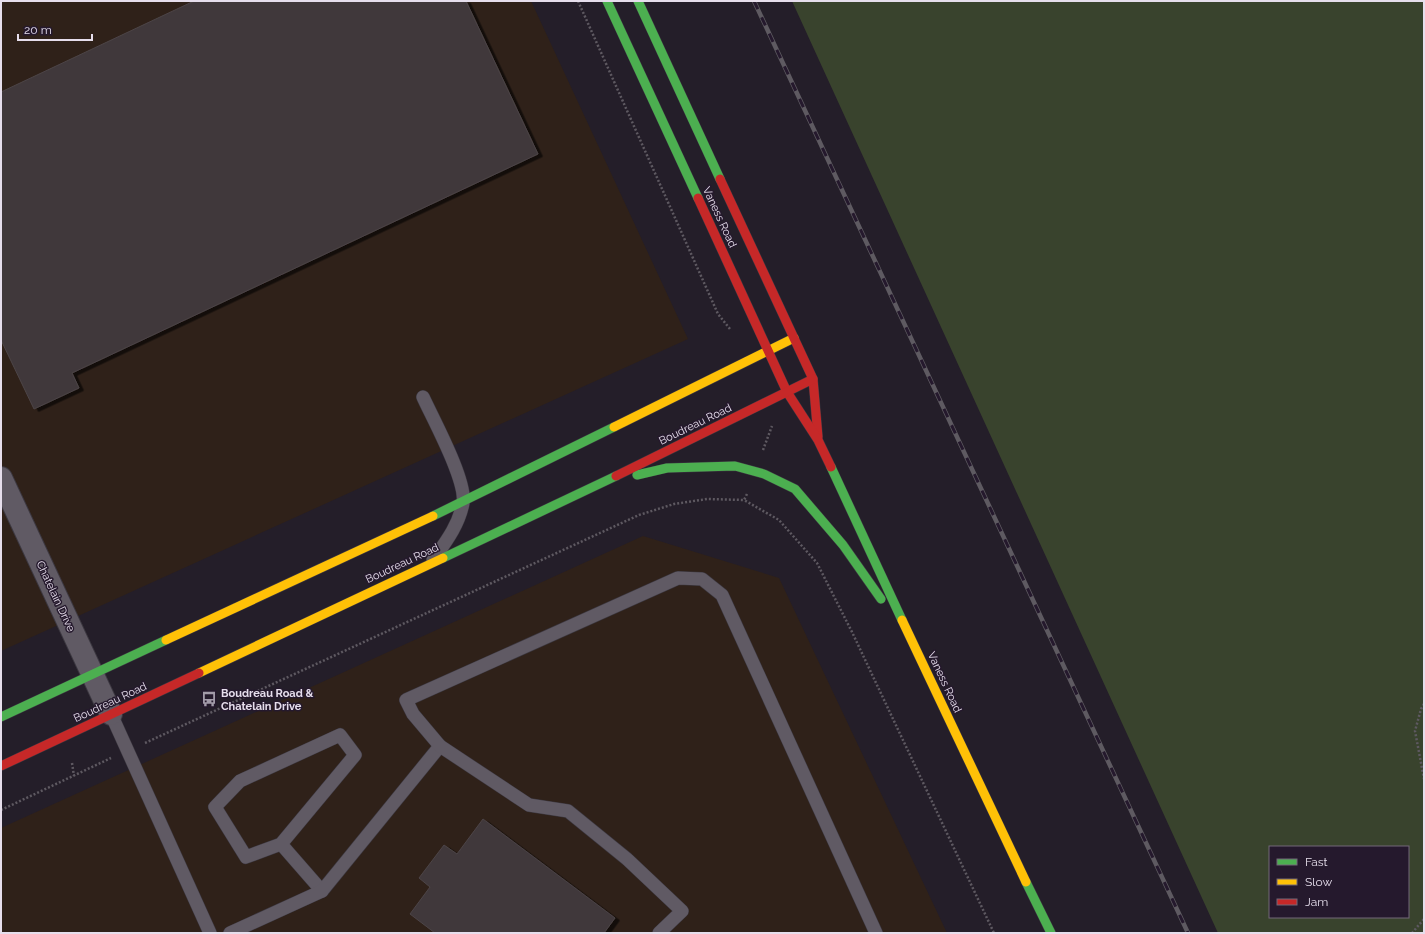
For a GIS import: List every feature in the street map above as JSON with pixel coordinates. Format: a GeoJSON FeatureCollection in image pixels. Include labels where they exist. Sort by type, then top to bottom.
{"type":"FeatureCollection","features":[{"type":"Feature","properties":{"kind":"main road","name":"Vaness Road"},"geometry":{"type":"LineString","coordinates":[[607,1],[787,392],[818,440],[965,755],[1051,933]]}},
{"type":"Feature","properties":{"kind":"main road","name":"Vaness Road"},"geometry":{"type":"LineString","coordinates":[[638,1],[813,379],[818,440]]}},
{"type":"Feature","properties":{"kind":"main road"},"geometry":{"type":"LineString","coordinates":[[1,717],[463,502],[794,338]]}},
{"type":"Feature","properties":{"kind":"main road","name":"Boudreau Road"},"geometry":{"type":"LineString","coordinates":[[1,766],[604,482],[813,379]]}},
{"type":"Feature","properties":{"kind":"main road"},"geometry":{"type":"LineString","coordinates":[[604,482],[667,468],[735,466],[764,474],[795,489],[843,545],[916,648]]}},
{"type":"Feature","properties":{"kind":"street","name":"Chatelain Drive"},"geometry":{"type":"LineString","coordinates":[[1,478],[111,714]]}},
{"type":"Feature","properties":{"kind":"lane"},"geometry":{"type":"LineString","coordinates":[[423,397],[452,460],[460,481],[463,502],[457,522],[447,541],[430,563]]}},
{"type":"Feature","properties":{"kind":"lane"},"geometry":{"type":"LineString","coordinates":[[659,933],[682,911],[627,859],[568,811],[529,805],[440,746],[413,714],[406,700],[678,578],[702,579],[722,595],[876,933]]}},
{"type":"Feature","properties":{"kind":"lane"},"geometry":{"type":"LineString","coordinates":[[111,714],[210,933]]}},
{"type":"Feature","properties":{"kind":"lane"},"geometry":{"type":"LineString","coordinates":[[340,735],[356,755],[281,844],[246,857],[215,807],[240,781],[340,735]]}},
{"type":"Feature","properties":{"kind":"lane"},"geometry":{"type":"LineString","coordinates":[[230,933],[322,891],[440,746]]}},
{"type":"Feature","properties":{"kind":"lane"},"geometry":{"type":"LineString","coordinates":[[281,844],[322,891]]}},
{"type":"Feature","properties":{"kind":"path"},"geometry":{"type":"LineString","coordinates":[[154,739],[639,515],[674,504],[707,499],[744,500]]}},
{"type":"Feature","properties":{"kind":"path"},"geometry":{"type":"LineString","coordinates":[[1424,704],[1414,731],[1424,779]]}},
{"type":"Feature","properties":{"kind":"path"},"geometry":{"type":"LineString","coordinates":[[72,763],[74,776]]}},
{"type":"Feature","properties":{"kind":"path"},"geometry":{"type":"LineString","coordinates":[[1,810],[95,766]]}},
{"type":"Feature","properties":{"kind":"path"},"geometry":{"type":"LineString","coordinates":[[1412,933],[1424,919]]}},
{"type":"Feature","properties":{"kind":"shaded area"},"geometry":{"type":"Polygon","coordinates":[[[1,1],[531,1],[688,339],[1,651],[1,1]]]}},
{"type":"Feature","properties":{"kind":"shaded area"},"geometry":{"type":"Polygon","coordinates":[[[643,536],[779,578],[947,933],[1,933],[1,828],[643,536]]]}},
{"type":"Feature","properties":{"kind":"green space"},"geometry":{"type":"Polygon","coordinates":[[[792,1],[1424,1],[1424,933],[1218,933],[792,1]]]}},
{"type":"Feature","properties":{"kind":"building"},"geometry":{"type":"Polygon","coordinates":[[[194,1],[466,1],[538,154],[72,373],[79,388],[34,409],[1,340],[1,92],[194,1]]]}},
{"type":"Feature","properties":{"kind":"building"},"geometry":{"type":"Polygon","coordinates":[[[483,819],[615,918],[604,933],[435,933],[410,914],[430,887],[419,878],[444,845],[457,854],[483,819]]]}},
{"type":"Feature","properties":{"kind":"railway"},"geometry":{"type":"LineString","coordinates":[[754,1],[1188,933]]}},
{"type":"Feature","properties":{"kind":"traffic: fast"},"geometry":{"type":"LineString","coordinates":[[607,1],[698,198]]}},
{"type":"Feature","properties":{"kind":"traffic: fast"},"geometry":{"type":"LineString","coordinates":[[638,1],[720,179]]}},
{"type":"Feature","properties":{"kind":"traffic: fast"},"geometry":{"type":"LineString","coordinates":[[433,516],[614,427]]}},
{"type":"Feature","properties":{"kind":"traffic: fast"},"geometry":{"type":"LineString","coordinates":[[637,475],[667,468],[735,466],[764,474],[795,489],[843,545],[881,599]]}},
{"type":"Feature","properties":{"kind":"traffic: fast"},"geometry":{"type":"LineString","coordinates":[[831,467],[902,620]]}},
{"type":"Feature","properties":{"kind":"traffic: fast"},"geometry":{"type":"LineString","coordinates":[[443,558],[616,476]]}},
{"type":"Feature","properties":{"kind":"traffic: fast"},"geometry":{"type":"LineString","coordinates":[[1,717],[166,640]]}},
{"type":"Feature","properties":{"kind":"traffic: fast"},"geometry":{"type":"LineString","coordinates":[[1026,882],[1051,933]]}},
{"type":"Feature","properties":{"kind":"traffic: slow"},"geometry":{"type":"LineString","coordinates":[[614,427],[794,338]]}},
{"type":"Feature","properties":{"kind":"traffic: slow"},"geometry":{"type":"LineString","coordinates":[[166,640],[433,516]]}},
{"type":"Feature","properties":{"kind":"traffic: slow"},"geometry":{"type":"LineString","coordinates":[[199,673],[443,558]]}},
{"type":"Feature","properties":{"kind":"traffic: slow"},"geometry":{"type":"LineString","coordinates":[[902,620],[1026,882]]}},
{"type":"Feature","properties":{"kind":"traffic: jam"},"geometry":{"type":"LineString","coordinates":[[720,179],[813,379],[818,437]]}},
{"type":"Feature","properties":{"kind":"traffic: jam"},"geometry":{"type":"LineString","coordinates":[[698,198],[787,392],[818,440],[831,467]]}},
{"type":"Feature","properties":{"kind":"traffic: jam"},"geometry":{"type":"LineString","coordinates":[[616,476],[813,379]]}},
{"type":"Feature","properties":{"kind":"traffic: jam"},"geometry":{"type":"LineString","coordinates":[[1,766],[199,673]]}},
{"type":"Feature","properties":{"kind":"place","name":"Boudreau Road & Chatelain Drive"},"geometry":{"type":"Point","coordinates":[209,699]}}]}
